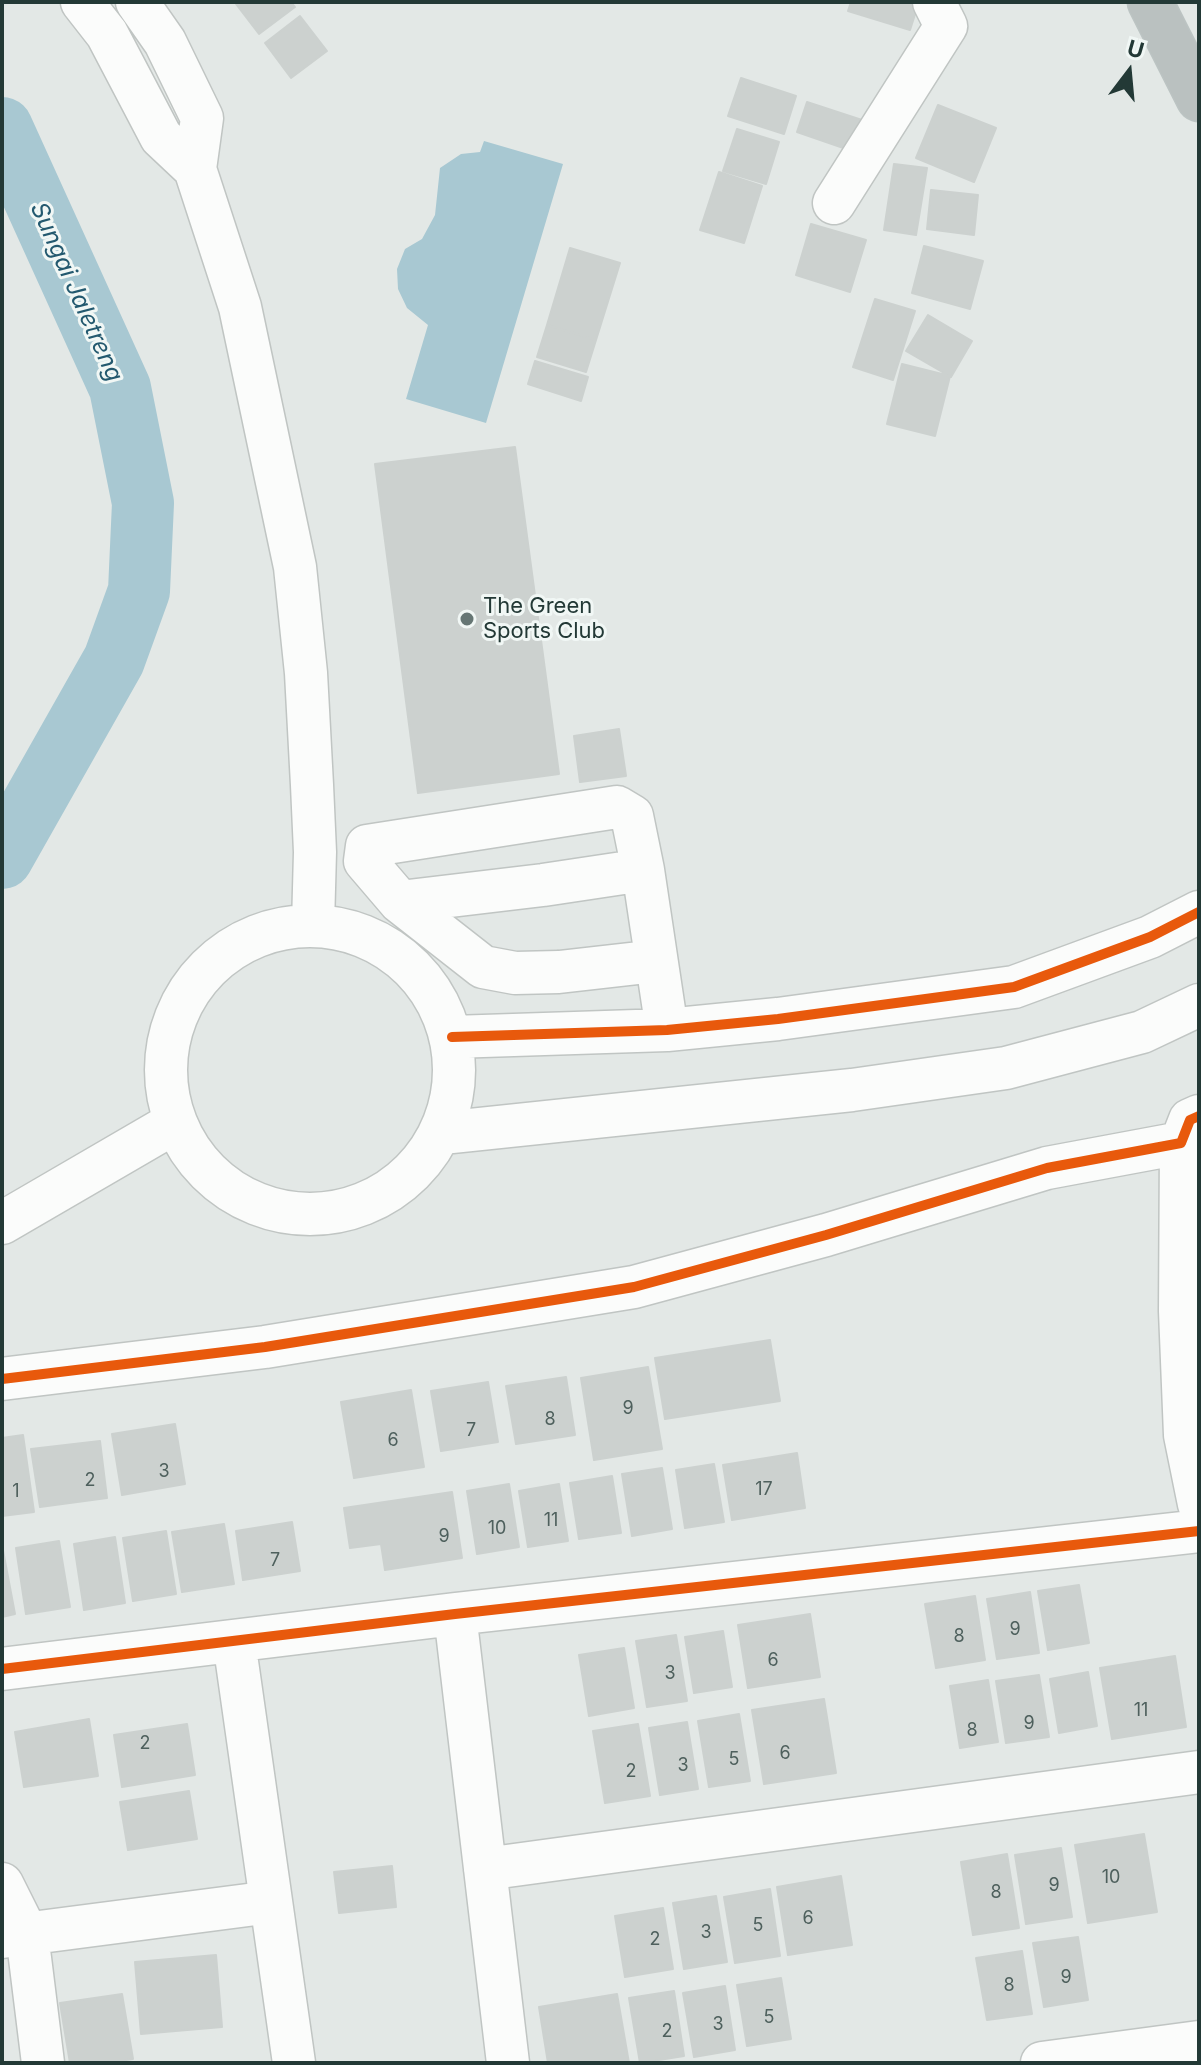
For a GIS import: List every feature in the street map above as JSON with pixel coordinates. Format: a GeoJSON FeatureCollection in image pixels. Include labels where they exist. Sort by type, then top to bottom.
{"type":"FeatureCollection","features":[{"type":"Feature","properties":{"kind":"highway"},"geometry":{"type":"LineString","coordinates":[[1150,2],[1199,99]]}},
{"type":"Feature","properties":{"kind":"street"},"geometry":{"type":"LineString","coordinates":[[82,2],[107,34],[161,137],[195,169]]}},
{"type":"Feature","properties":{"kind":"street"},"geometry":{"type":"LineString","coordinates":[[137,2],[165,42],[202,118],[195,169],[240,307],[295,567],[315,852],[313,925]]}},
{"type":"Feature","properties":{"kind":"street"},"geometry":{"type":"LineString","coordinates":[[834,203],[946,26],[934,2]]}},
{"type":"Feature","properties":{"kind":"street"},"geometry":{"type":"LineString","coordinates":[[656,961],[544,972],[515,973],[483,967],[400,902],[365,861],[367,846],[617,807],[632,816],[651,914],[667,1030]]}},
{"type":"Feature","properties":{"kind":"street"},"geometry":{"type":"LineString","coordinates":[[400,902],[643,870]]}},
{"type":"Feature","properties":{"kind":"street"},"geometry":{"type":"LineString","coordinates":[[452,1037],[667,1030],[778,1019],[1014,987],[1150,937],[1199,912]]}},
{"type":"Feature","properties":{"kind":"street"},"geometry":{"type":"LineString","coordinates":[[313,925],[361,934],[403,957],[434,993],[452,1037],[455,1086],[442,1133],[413,1172],[375,1200],[329,1214],[281,1212],[236,1195],[199,1164],[174,1123],[164,1077],[169,1029],[190,986],[223,952],[266,931],[313,925]]}},
{"type":"Feature","properties":{"kind":"street"},"geometry":{"type":"LineString","coordinates":[[442,1133],[852,1090],[1006,1068],[1142,1032],[1199,1005]]}},
{"type":"Feature","properties":{"kind":"street"},"geometry":{"type":"LineString","coordinates":[[2,1223],[174,1123]]}},
{"type":"Feature","properties":{"kind":"street"},"geometry":{"type":"LineString","coordinates":[[2,1379],[265,1347],[634,1287],[826,1235],[1047,1168],[1190,1129],[1190,1337],[1185,1435],[1199,1504]]}},
{"type":"Feature","properties":{"kind":"street"},"geometry":{"type":"LineString","coordinates":[[2,1669],[455,1614],[1199,1531]]}},
{"type":"Feature","properties":{"kind":"street"},"geometry":{"type":"LineString","coordinates":[[455,1614],[508,2063]]}},
{"type":"Feature","properties":{"kind":"street"},"geometry":{"type":"LineString","coordinates":[[234,1641],[294,2063]]}},
{"type":"Feature","properties":{"kind":"street"},"geometry":{"type":"LineString","coordinates":[[485,1869],[1199,1772]]}},
{"type":"Feature","properties":{"kind":"street"},"geometry":{"type":"LineString","coordinates":[[2,1884],[43,2063]]}},
{"type":"Feature","properties":{"kind":"street"},"geometry":{"type":"LineString","coordinates":[[14,1935],[271,1902]]}},
{"type":"Feature","properties":{"kind":"street"},"geometry":{"type":"LineString","coordinates":[[1042,2063],[1199,2042]]}},
{"type":"Feature","properties":{"kind":"water"},"geometry":{"type":"Polygon","coordinates":[[[484,141],[563,164],[486,423],[406,399],[428,325],[407,308],[398,289],[397,269],[405,249],[422,239],[435,215],[440,168],[461,154],[480,152],[484,141]]]}},
{"type":"Feature","properties":{"kind":"building"},"geometry":{"type":"Polygon","coordinates":[[[291,2],[295,7],[259,34],[236,4],[291,2]]]}},
{"type":"Feature","properties":{"kind":"building"},"geometry":{"type":"Polygon","coordinates":[[[851,2],[919,2],[910,30],[848,11],[851,2]]]}},
{"type":"Feature","properties":{"kind":"building"},"geometry":{"type":"Polygon","coordinates":[[[300,16],[327,51],[291,78],[265,43],[300,16]]]}},
{"type":"Feature","properties":{"kind":"building"},"geometry":{"type":"Polygon","coordinates":[[[741,78],[796,96],[784,134],[728,116],[741,78]]]}},
{"type":"Feature","properties":{"kind":"building"},"geometry":{"type":"Polygon","coordinates":[[[807,102],[865,121],[855,152],[797,132],[807,102]]]}},
{"type":"Feature","properties":{"kind":"building"},"geometry":{"type":"Polygon","coordinates":[[[938,105],[996,128],[974,182],[916,158],[938,105]]]}},
{"type":"Feature","properties":{"kind":"building"},"geometry":{"type":"Polygon","coordinates":[[[737,129],[779,142],[766,184],[723,171],[737,129]]]}},
{"type":"Feature","properties":{"kind":"building"},"geometry":{"type":"Polygon","coordinates":[[[894,164],[927,168],[916,235],[884,230],[894,164]]]}},
{"type":"Feature","properties":{"kind":"building"},"geometry":{"type":"Polygon","coordinates":[[[719,172],[762,186],[744,243],[700,230],[719,172]]]}},
{"type":"Feature","properties":{"kind":"building"},"geometry":{"type":"Polygon","coordinates":[[[931,190],[978,195],[974,235],[927,229],[931,190]]]}},
{"type":"Feature","properties":{"kind":"building"},"geometry":{"type":"Polygon","coordinates":[[[811,224],[866,240],[850,292],[796,275],[811,224]]]}},
{"type":"Feature","properties":{"kind":"building"},"geometry":{"type":"Polygon","coordinates":[[[924,246],[983,261],[970,309],[912,293],[924,246]]]}},
{"type":"Feature","properties":{"kind":"building"},"geometry":{"type":"Polygon","coordinates":[[[570,248],[620,263],[596,340],[547,325],[570,248]]]}},
{"type":"Feature","properties":{"kind":"building"},"geometry":{"type":"Polygon","coordinates":[[[875,299],[915,311],[893,380],[853,367],[875,299]]]}},
{"type":"Feature","properties":{"kind":"building"},"geometry":{"type":"Polygon","coordinates":[[[928,315],[972,341],[951,377],[906,351],[928,315]]]}},
{"type":"Feature","properties":{"kind":"building"},"geometry":{"type":"Polygon","coordinates":[[[547,325],[596,340],[586,372],[537,357],[547,325]]]}},
{"type":"Feature","properties":{"kind":"building"},"geometry":{"type":"Polygon","coordinates":[[[535,361],[588,377],[581,401],[528,384],[535,361]]]}},
{"type":"Feature","properties":{"kind":"building"},"geometry":{"type":"Polygon","coordinates":[[[902,364],[950,376],[935,436],[887,424],[902,364]]]}},
{"type":"Feature","properties":{"kind":"building","name":"The Green Sports Club"},"geometry":{"type":"Polygon","coordinates":[[[515,447],[559,774],[418,793],[375,464],[515,447]]]}},
{"type":"Feature","properties":{"kind":"building"},"geometry":{"type":"Polygon","coordinates":[[[619,729],[626,776],[580,782],[574,736],[619,729]]]}},
{"type":"Feature","properties":{"kind":"building"},"geometry":{"type":"Polygon","coordinates":[[[770,1340],[780,1401],[665,1419],[655,1358],[770,1340]]]}},
{"type":"Feature","properties":{"kind":"building"},"geometry":{"type":"Polygon","coordinates":[[[648,1367],[662,1449],[594,1460],[581,1378],[648,1367]]]}},
{"type":"Feature","properties":{"kind":"building"},"geometry":{"type":"Polygon","coordinates":[[[566,1377],[575,1435],[516,1444],[506,1386],[566,1377]]]}},
{"type":"Feature","properties":{"kind":"building"},"geometry":{"type":"Polygon","coordinates":[[[488,1382],[498,1442],[441,1451],[431,1391],[488,1382]]]}},
{"type":"Feature","properties":{"kind":"building"},"geometry":{"type":"Polygon","coordinates":[[[411,1390],[424,1467],[354,1478],[341,1402],[411,1390]]]}},
{"type":"Feature","properties":{"kind":"building"},"geometry":{"type":"Polygon","coordinates":[[[175,1424],[185,1484],[122,1495],[112,1434],[175,1424]]]}},
{"type":"Feature","properties":{"kind":"building"},"geometry":{"type":"Polygon","coordinates":[[[23,1435],[34,1512],[2,1516],[2,1438],[23,1435]]]}},
{"type":"Feature","properties":{"kind":"building"},"geometry":{"type":"Polygon","coordinates":[[[100,1441],[107,1498],[40,1507],[31,1449],[100,1441]]]}},
{"type":"Feature","properties":{"kind":"building"},"geometry":{"type":"Polygon","coordinates":[[[797,1453],[805,1508],[732,1520],[723,1465],[797,1453]]]}},
{"type":"Feature","properties":{"kind":"building"},"geometry":{"type":"Polygon","coordinates":[[[714,1464],[724,1522],[685,1528],[676,1470],[714,1464]]]}},
{"type":"Feature","properties":{"kind":"building"},"geometry":{"type":"Polygon","coordinates":[[[662,1468],[672,1529],[632,1536],[622,1474],[662,1468]]]}},
{"type":"Feature","properties":{"kind":"building"},"geometry":{"type":"Polygon","coordinates":[[[612,1476],[621,1533],[579,1539],[570,1483],[612,1476]]]}},
{"type":"Feature","properties":{"kind":"building"},"geometry":{"type":"Polygon","coordinates":[[[509,1484],[519,1547],[477,1554],[467,1491],[509,1484]]]}},
{"type":"Feature","properties":{"kind":"building"},"geometry":{"type":"Polygon","coordinates":[[[559,1484],[568,1541],[528,1547],[519,1491],[559,1484]]]}},
{"type":"Feature","properties":{"kind":"building"},"geometry":{"type":"Polygon","coordinates":[[[452,1492],[462,1558],[385,1570],[381,1544],[350,1548],[344,1508],[452,1492]]]}},
{"type":"Feature","properties":{"kind":"building"},"geometry":{"type":"Polygon","coordinates":[[[292,1522],[300,1571],[243,1580],[236,1531],[292,1522]]]}},
{"type":"Feature","properties":{"kind":"building"},"geometry":{"type":"Polygon","coordinates":[[[224,1524],[234,1584],[182,1592],[172,1532],[224,1524]]]}},
{"type":"Feature","properties":{"kind":"building"},"geometry":{"type":"Polygon","coordinates":[[[166,1531],[176,1594],[133,1601],[123,1538],[166,1531]]]}},
{"type":"Feature","properties":{"kind":"building"},"geometry":{"type":"Polygon","coordinates":[[[115,1537],[125,1603],[84,1610],[74,1544],[115,1537]]]}},
{"type":"Feature","properties":{"kind":"building"},"geometry":{"type":"Polygon","coordinates":[[[59,1541],[70,1607],[26,1614],[16,1548],[59,1541]]]}},
{"type":"Feature","properties":{"kind":"building"},"geometry":{"type":"Polygon","coordinates":[[[2,1545],[15,1614],[2,1617],[2,1545]]]}},
{"type":"Feature","properties":{"kind":"building"},"geometry":{"type":"Polygon","coordinates":[[[1079,1585],[1089,1643],[1048,1650],[1038,1591],[1079,1585]]]}},
{"type":"Feature","properties":{"kind":"building"},"geometry":{"type":"Polygon","coordinates":[[[1030,1592],[1039,1653],[997,1659],[987,1599],[1030,1592]]]}},
{"type":"Feature","properties":{"kind":"building"},"geometry":{"type":"Polygon","coordinates":[[[975,1596],[985,1660],[936,1668],[925,1604],[975,1596]]]}},
{"type":"Feature","properties":{"kind":"building"},"geometry":{"type":"Polygon","coordinates":[[[810,1614],[820,1677],[748,1688],[738,1625],[810,1614]]]}},
{"type":"Feature","properties":{"kind":"building"},"geometry":{"type":"Polygon","coordinates":[[[723,1631],[732,1687],[694,1693],[685,1637],[723,1631]]]}},
{"type":"Feature","properties":{"kind":"building"},"geometry":{"type":"Polygon","coordinates":[[[676,1635],[687,1701],[647,1707],[636,1641],[676,1635]]]}},
{"type":"Feature","properties":{"kind":"building"},"geometry":{"type":"Polygon","coordinates":[[[624,1648],[634,1708],[589,1716],[579,1655],[624,1648]]]}},
{"type":"Feature","properties":{"kind":"building"},"geometry":{"type":"Polygon","coordinates":[[[1175,1656],[1186,1727],[1112,1739],[1100,1668],[1175,1656]]]}},
{"type":"Feature","properties":{"kind":"building"},"geometry":{"type":"Polygon","coordinates":[[[1088,1672],[1097,1726],[1059,1733],[1050,1679],[1088,1672]]]}},
{"type":"Feature","properties":{"kind":"building"},"geometry":{"type":"Polygon","coordinates":[[[1039,1675],[1049,1737],[1006,1743],[996,1681],[1039,1675]]]}},
{"type":"Feature","properties":{"kind":"building"},"geometry":{"type":"Polygon","coordinates":[[[988,1680],[998,1742],[960,1748],[950,1686],[988,1680]]]}},
{"type":"Feature","properties":{"kind":"building"},"geometry":{"type":"Polygon","coordinates":[[[824,1699],[836,1773],[764,1784],[752,1710],[824,1699]]]}},
{"type":"Feature","properties":{"kind":"building"},"geometry":{"type":"Polygon","coordinates":[[[739,1714],[750,1781],[709,1787],[698,1721],[739,1714]]]}},
{"type":"Feature","properties":{"kind":"building"},"geometry":{"type":"Polygon","coordinates":[[[89,1719],[98,1776],[24,1787],[15,1732],[89,1719]]]}},
{"type":"Feature","properties":{"kind":"building"},"geometry":{"type":"Polygon","coordinates":[[[687,1722],[698,1789],[660,1795],[649,1728],[687,1722]]]}},
{"type":"Feature","properties":{"kind":"building"},"geometry":{"type":"Polygon","coordinates":[[[187,1724],[195,1775],[122,1787],[114,1735],[187,1724]]]}},
{"type":"Feature","properties":{"kind":"building"},"geometry":{"type":"Polygon","coordinates":[[[638,1724],[650,1796],[605,1803],[593,1731],[638,1724]]]}},
{"type":"Feature","properties":{"kind":"building"},"geometry":{"type":"Polygon","coordinates":[[[189,1791],[197,1839],[128,1850],[120,1802],[189,1791]]]}},
{"type":"Feature","properties":{"kind":"building"},"geometry":{"type":"Polygon","coordinates":[[[1144,1834],[1157,1912],[1088,1923],[1075,1845],[1144,1834]]]}},
{"type":"Feature","properties":{"kind":"building"},"geometry":{"type":"Polygon","coordinates":[[[1061,1848],[1072,1917],[1026,1924],[1015,1855],[1061,1848]]]}},
{"type":"Feature","properties":{"kind":"building"},"geometry":{"type":"Polygon","coordinates":[[[1007,1854],[1019,1928],[973,1935],[961,1862],[1007,1854]]]}},
{"type":"Feature","properties":{"kind":"building"},"geometry":{"type":"Polygon","coordinates":[[[392,1866],[396,1907],[339,1913],[334,1872],[392,1866]]]}},
{"type":"Feature","properties":{"kind":"building"},"geometry":{"type":"Polygon","coordinates":[[[841,1876],[852,1945],[788,1955],[777,1887],[841,1876]]]}},
{"type":"Feature","properties":{"kind":"building"},"geometry":{"type":"Polygon","coordinates":[[[770,1889],[780,1956],[735,1963],[724,1897],[770,1889]]]}},
{"type":"Feature","properties":{"kind":"building"},"geometry":{"type":"Polygon","coordinates":[[[716,1896],[727,1962],[684,1969],[673,1903],[716,1896]]]}},
{"type":"Feature","properties":{"kind":"building"},"geometry":{"type":"Polygon","coordinates":[[[663,1908],[673,1969],[625,1977],[615,1916],[663,1908]]]}},
{"type":"Feature","properties":{"kind":"building"},"geometry":{"type":"Polygon","coordinates":[[[1078,1937],[1088,2000],[1044,2007],[1033,1943],[1078,1937]]]}},
{"type":"Feature","properties":{"kind":"building"},"geometry":{"type":"Polygon","coordinates":[[[1022,1951],[1032,2014],[987,2020],[976,1958],[1022,1951]]]}},
{"type":"Feature","properties":{"kind":"building"},"geometry":{"type":"Polygon","coordinates":[[[216,1955],[222,2027],[141,2034],[135,1962],[216,1955]]]}},
{"type":"Feature","properties":{"kind":"building"},"geometry":{"type":"Polygon","coordinates":[[[781,1978],[791,2039],[747,2046],[737,1985],[781,1978]]]}},
{"type":"Feature","properties":{"kind":"building"},"geometry":{"type":"Polygon","coordinates":[[[725,1986],[735,2050],[694,2057],[683,1993],[725,1986]]]}},
{"type":"Feature","properties":{"kind":"building"},"geometry":{"type":"Polygon","coordinates":[[[674,1991],[684,2056],[640,2063],[629,1998],[674,1991]]]}},
{"type":"Feature","properties":{"kind":"building"},"geometry":{"type":"Polygon","coordinates":[[[122,1994],[133,2059],[70,2063],[60,2003],[122,1994]]]}},
{"type":"Feature","properties":{"kind":"building"},"geometry":{"type":"Polygon","coordinates":[[[617,1994],[629,2063],[548,2063],[539,2007],[617,1994]]]}},
{"type":"Feature","properties":{"kind":"waterway","name":"Sungai Jaletreng"},"geometry":{"type":"LineString","coordinates":[[2,128],[120,388],[143,503],[139,591],[114,660],[2,858]]}},
{"type":"Feature","properties":{"kind":"cycle path"},"geometry":{"type":"LineString","coordinates":[[452,1037],[667,1030],[778,1019],[1014,987],[1150,937],[1199,912]]}},
{"type":"Feature","properties":{"kind":"cycle path"},"geometry":{"type":"LineString","coordinates":[[2,1379],[265,1347],[634,1287],[826,1235],[1047,1168],[1181,1143],[1190,1120],[1199,1116]]}},
{"type":"Feature","properties":{"kind":"cycle path"},"geometry":{"type":"LineString","coordinates":[[2,1669],[455,1614],[1199,1531]]}},
{"type":"Feature","properties":{"kind":"place","name":"The Green Sports Club"},"geometry":{"type":"Point","coordinates":[467,619]}}]}
